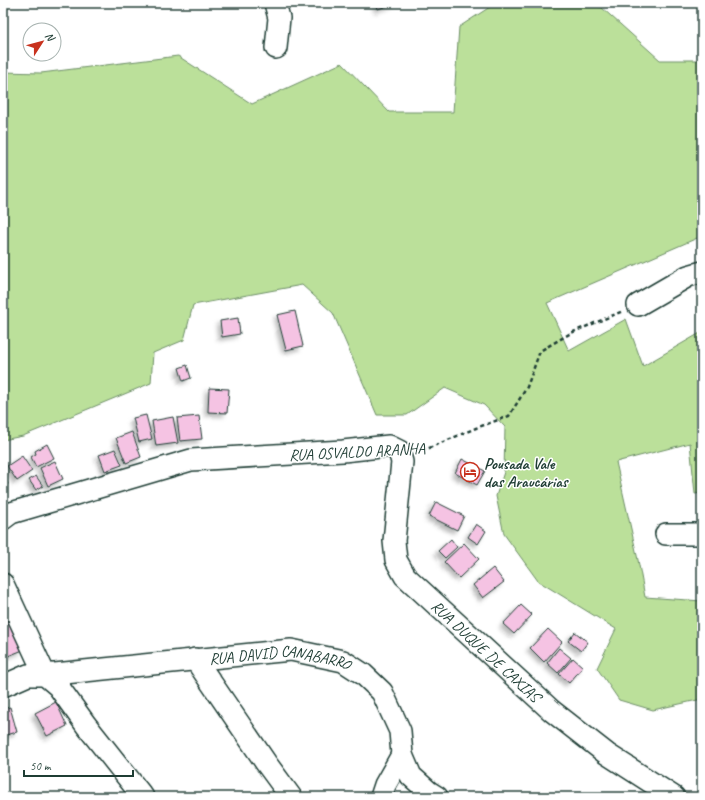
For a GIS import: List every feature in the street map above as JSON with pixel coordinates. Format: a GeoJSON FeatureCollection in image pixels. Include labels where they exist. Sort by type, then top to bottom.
{"type":"FeatureCollection","features":[{"type":"Feature","properties":{"kind":"street"},"geometry":{"type":"LineString","coordinates":[[275,3],[279,18],[276,48]]}},
{"type":"Feature","properties":{"kind":"street"},"geometry":{"type":"LineString","coordinates":[[638,305],[688,276],[702,272]]}},
{"type":"Feature","properties":{"kind":"street","name":"RUA OSVALDO ARANHA"},"geometry":{"type":"LineString","coordinates":[[3,519],[11,513],[191,460],[343,451],[389,446],[399,450]]}},
{"type":"Feature","properties":{"kind":"street","name":"RUA DUQUE DE CAXIAS"},"geometry":{"type":"LineString","coordinates":[[399,450],[402,462],[394,540],[396,560],[405,576],[552,711],[607,754],[674,797]]}},
{"type":"Feature","properties":{"kind":"street"},"geometry":{"type":"LineString","coordinates":[[666,534],[702,534]]}},
{"type":"Feature","properties":{"kind":"street"},"geometry":{"type":"LineString","coordinates":[[3,584],[45,675],[58,686],[86,725],[143,797]]}},
{"type":"Feature","properties":{"kind":"street","name":"RUA DAVID CANABARRO"},"geometry":{"type":"LineString","coordinates":[[3,686],[28,675],[45,675],[291,650],[343,661],[363,674],[382,692],[400,731],[402,755],[410,776],[429,792],[438,797]]}},
{"type":"Feature","properties":{"kind":"street"},"geometry":{"type":"LineString","coordinates":[[195,659],[291,797]]}},
{"type":"Feature","properties":{"kind":"street"},"geometry":{"type":"LineString","coordinates":[[381,797],[385,785],[402,755]]}},
{"type":"Feature","properties":{"kind":"path","name":"RUA OSVALDO ARANHA"},"geometry":{"type":"LineString","coordinates":[[399,450],[427,449],[509,416],[527,388],[540,351],[571,333],[638,305]]}},
{"type":"Feature","properties":{"kind":"green space"},"geometry":{"type":"Polygon","coordinates":[[[496,3],[575,3],[601,7],[660,60],[702,60],[702,176],[700,176],[702,182],[702,236],[547,303],[569,351],[626,319],[643,366],[702,332],[702,493],[695,494],[690,443],[616,462],[645,597],[702,601],[702,699],[653,710],[619,700],[597,668],[616,629],[538,581],[504,534],[496,496],[504,472],[505,427],[484,405],[445,388],[407,415],[377,415],[333,313],[302,285],[193,305],[184,340],[153,353],[151,383],[23,436],[3,440],[3,72],[41,73],[178,56],[252,104],[342,63],[389,112],[453,112],[459,27],[496,3]]]}},
{"type":"Feature","properties":{"kind":"building"},"geometry":{"type":"Polygon","coordinates":[[[376,3],[396,3],[378,9],[376,3]]]}},
{"type":"Feature","properties":{"kind":"building"},"geometry":{"type":"Polygon","coordinates":[[[295,311],[303,346],[286,350],[277,315],[295,311]]]}},
{"type":"Feature","properties":{"kind":"building"},"geometry":{"type":"Polygon","coordinates":[[[238,318],[240,334],[222,337],[220,321],[238,318]]]}},
{"type":"Feature","properties":{"kind":"building"},"geometry":{"type":"Polygon","coordinates":[[[187,365],[191,378],[183,381],[179,368],[187,365]]]}},
{"type":"Feature","properties":{"kind":"building"},"geometry":{"type":"Polygon","coordinates":[[[209,388],[229,389],[227,413],[208,412],[209,388]]]}},
{"type":"Feature","properties":{"kind":"building"},"geometry":{"type":"Polygon","coordinates":[[[146,415],[152,439],[139,442],[133,418],[146,415]]]}},
{"type":"Feature","properties":{"kind":"building"},"geometry":{"type":"Polygon","coordinates":[[[199,416],[202,439],[180,441],[177,418],[199,416]]]}},
{"type":"Feature","properties":{"kind":"building"},"geometry":{"type":"Polygon","coordinates":[[[173,417],[178,443],[156,446],[152,421],[173,417]]]}},
{"type":"Feature","properties":{"kind":"building"},"geometry":{"type":"Polygon","coordinates":[[[132,432],[141,457],[126,463],[116,438],[132,432]]]}},
{"type":"Feature","properties":{"kind":"building"},"geometry":{"type":"Polygon","coordinates":[[[47,444],[54,458],[36,467],[31,457],[36,454],[35,451],[47,444]]]}},
{"type":"Feature","properties":{"kind":"building"},"geometry":{"type":"Polygon","coordinates":[[[115,449],[122,465],[105,471],[99,455],[115,449]]]}},
{"type":"Feature","properties":{"kind":"building"},"geometry":{"type":"Polygon","coordinates":[[[22,456],[32,471],[17,481],[7,466],[22,456]]]}},
{"type":"Feature","properties":{"kind":"building","name":"Pousada Vale das Araucárias"},"geometry":{"type":"Polygon","coordinates":[[[462,459],[485,471],[477,485],[455,473],[462,459]]]}},
{"type":"Feature","properties":{"kind":"building"},"geometry":{"type":"Polygon","coordinates":[[[55,461],[63,479],[48,486],[40,468],[55,461]]]}},
{"type":"Feature","properties":{"kind":"building"},"geometry":{"type":"Polygon","coordinates":[[[3,476],[8,484],[3,488],[3,476]]]}},
{"type":"Feature","properties":{"kind":"building"},"geometry":{"type":"Polygon","coordinates":[[[36,476],[43,486],[36,490],[29,480],[36,476]]]}},
{"type":"Feature","properties":{"kind":"building"},"geometry":{"type":"Polygon","coordinates":[[[436,502],[464,516],[457,530],[429,516],[436,502]]]}},
{"type":"Feature","properties":{"kind":"building"},"geometry":{"type":"Polygon","coordinates":[[[476,524],[486,531],[478,544],[468,537],[476,524]]]}},
{"type":"Feature","properties":{"kind":"building"},"geometry":{"type":"Polygon","coordinates":[[[451,539],[457,547],[445,558],[438,551],[451,539]]]}},
{"type":"Feature","properties":{"kind":"building"},"geometry":{"type":"Polygon","coordinates":[[[464,543],[479,559],[459,578],[444,562],[464,543]]]}},
{"type":"Feature","properties":{"kind":"building"},"geometry":{"type":"Polygon","coordinates":[[[493,568],[504,582],[483,598],[473,585],[493,568]]]}},
{"type":"Feature","properties":{"kind":"building"},"geometry":{"type":"Polygon","coordinates":[[[521,605],[532,615],[514,634],[503,624],[521,605]]]}},
{"type":"Feature","properties":{"kind":"building"},"geometry":{"type":"Polygon","coordinates":[[[10,617],[23,650],[3,658],[3,619],[10,617]]]}},
{"type":"Feature","properties":{"kind":"building"},"geometry":{"type":"Polygon","coordinates":[[[548,629],[562,642],[544,662],[530,648],[548,629]]]}},
{"type":"Feature","properties":{"kind":"building"},"geometry":{"type":"Polygon","coordinates":[[[575,632],[588,642],[581,651],[568,641],[575,632]]]}},
{"type":"Feature","properties":{"kind":"building"},"geometry":{"type":"Polygon","coordinates":[[[559,648],[571,658],[558,673],[547,663],[559,648]]]}},
{"type":"Feature","properties":{"kind":"building"},"geometry":{"type":"Polygon","coordinates":[[[573,658],[583,667],[569,683],[559,674],[573,658]]]}},
{"type":"Feature","properties":{"kind":"building"},"geometry":{"type":"Polygon","coordinates":[[[56,702],[67,726],[47,736],[35,713],[56,702]]]}},
{"type":"Feature","properties":{"kind":"building"},"geometry":{"type":"Polygon","coordinates":[[[10,707],[17,732],[3,736],[3,709],[10,707]]]}},
{"type":"Feature","properties":{"kind":"place","name":"Pousada Vale das Araucárias"},"geometry":{"type":"Point","coordinates":[470,472]}}]}
